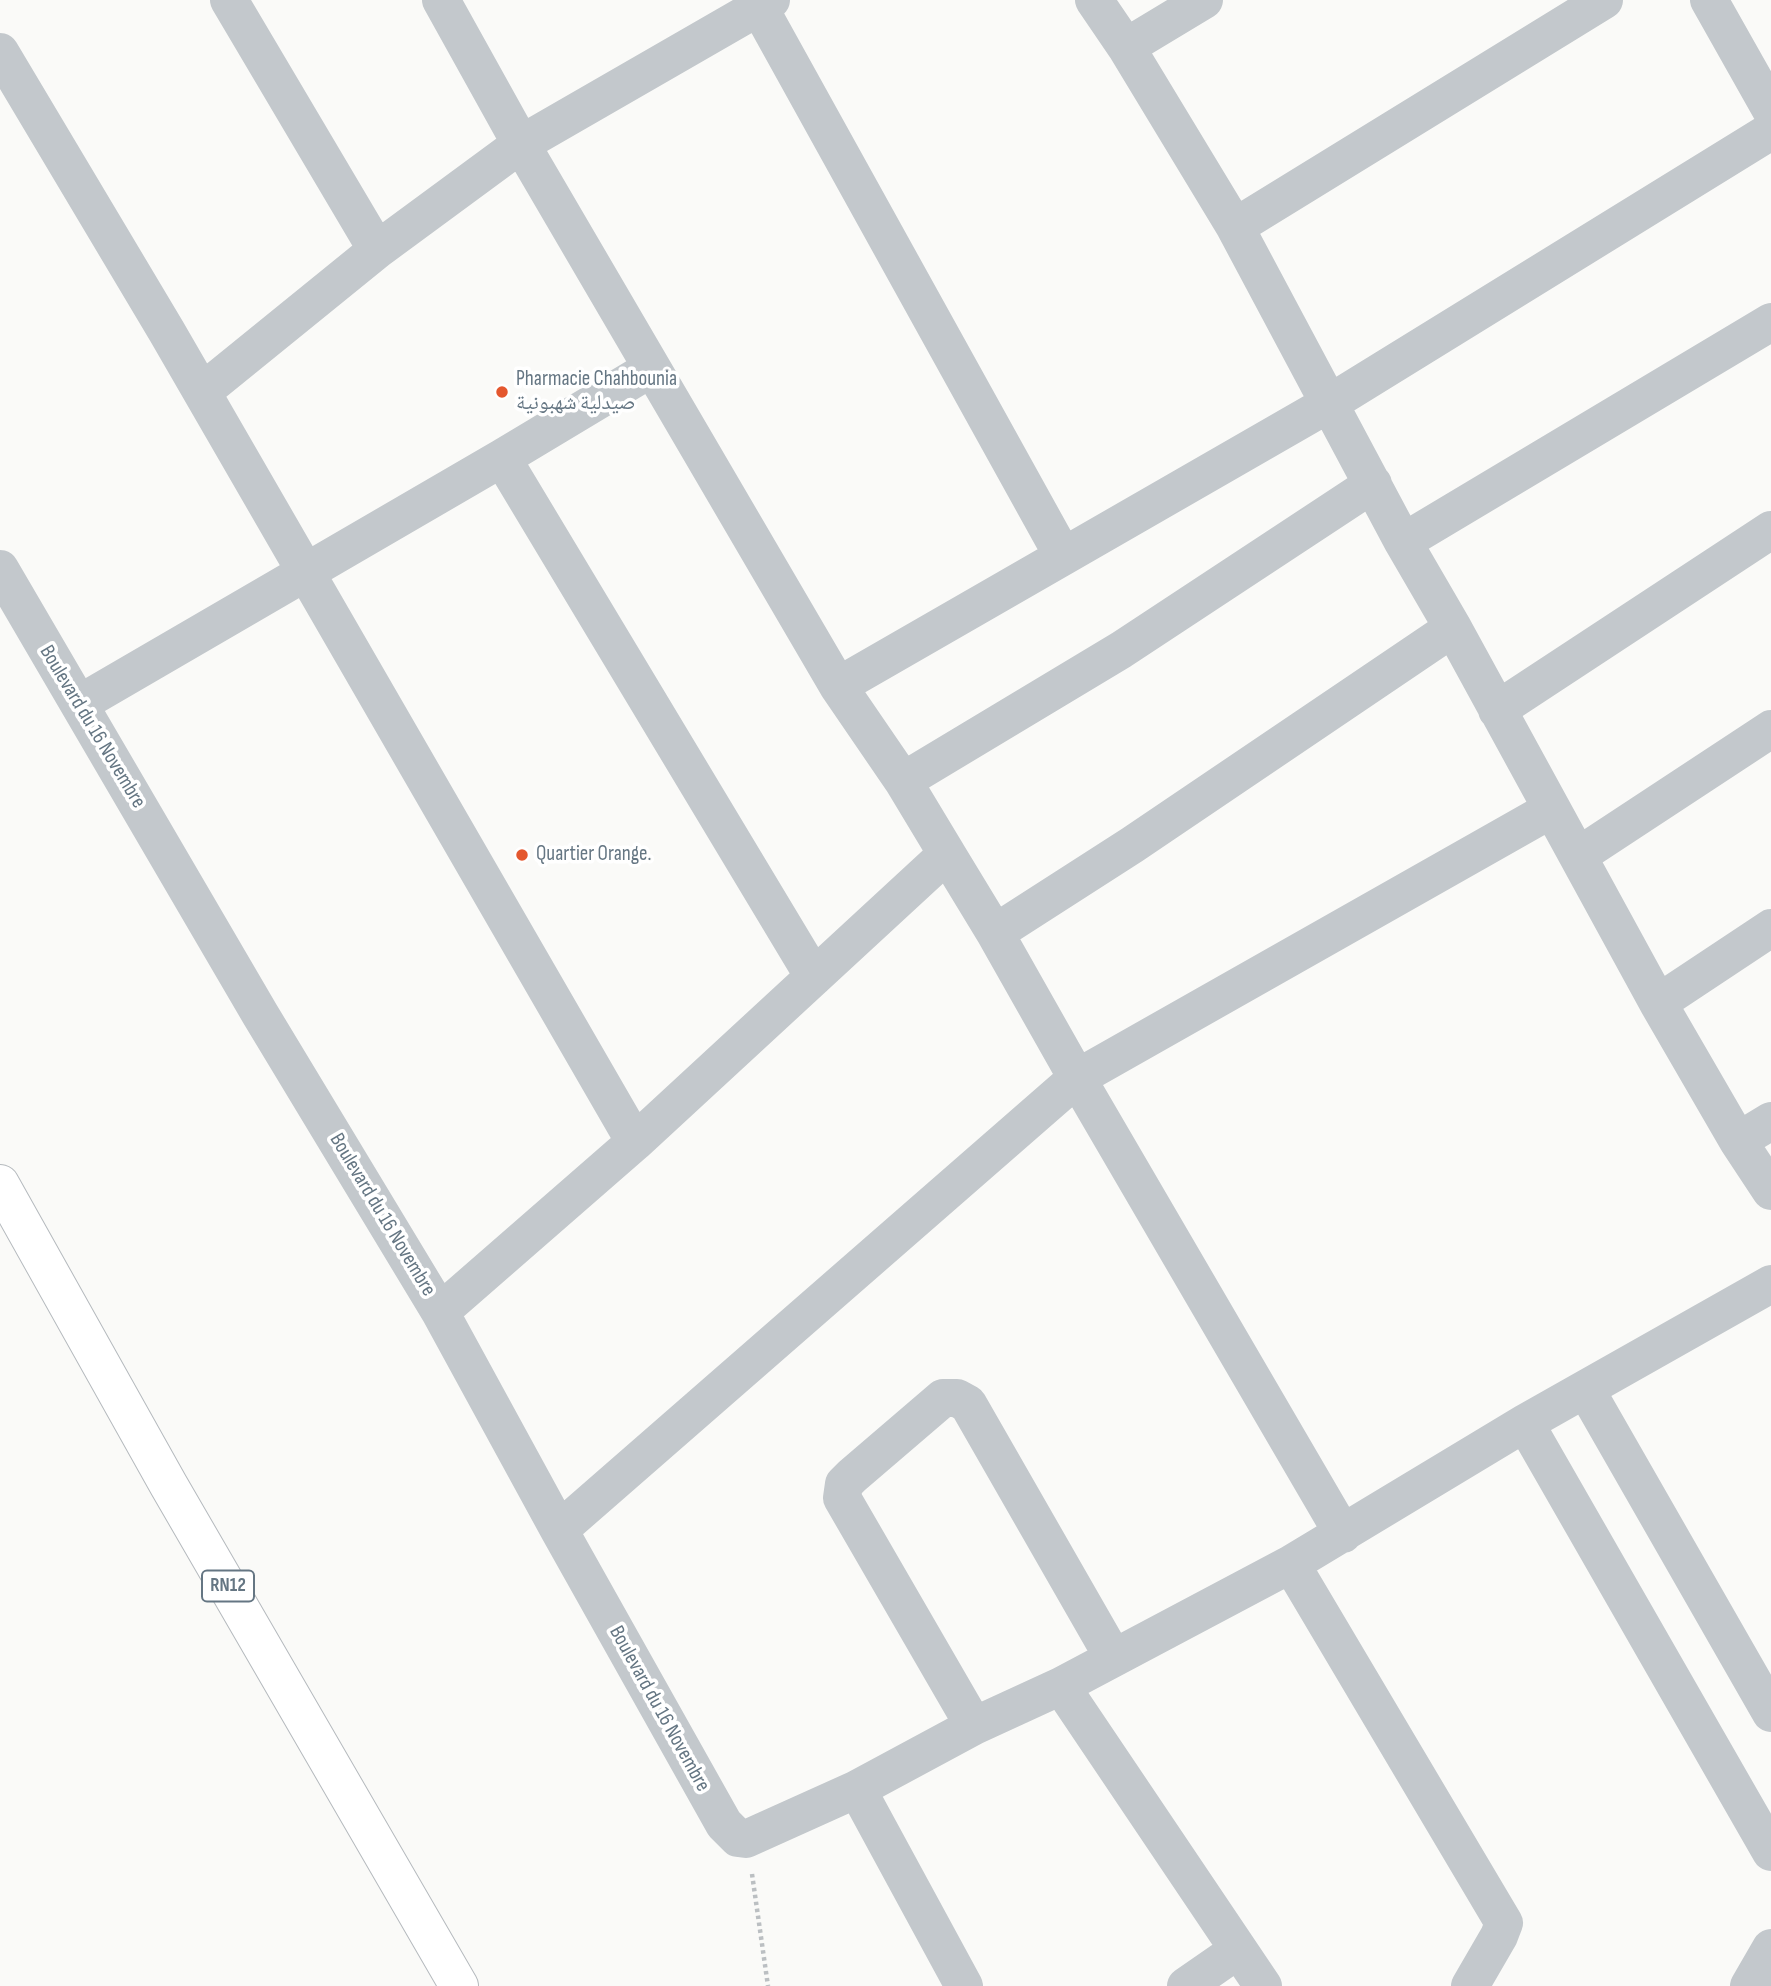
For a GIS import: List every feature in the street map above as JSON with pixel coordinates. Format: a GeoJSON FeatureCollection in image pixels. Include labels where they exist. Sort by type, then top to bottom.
{"type":"FeatureCollection","features":[{"type":"Feature","properties":{"kind":"main road","name":"RN12"},"geometry":{"type":"LineString","coordinates":[[0,1184],[168,1484],[459,1986]]}},
{"type":"Feature","properties":{"kind":"street"},"geometry":{"type":"LineString","coordinates":[[229,0],[377,250]]}},
{"type":"Feature","properties":{"kind":"street"},"geometry":{"type":"LineString","coordinates":[[441,0],[521,144],[838,686],[902,781],[995,933],[1343,1534]]}},
{"type":"Feature","properties":{"kind":"street"},"geometry":{"type":"LineString","coordinates":[[1094,0],[1126,47],[1235,227],[1403,542],[1453,628],[1658,1003],[1738,1141],[1771,1191]]}},
{"type":"Feature","properties":{"kind":"street"},"geometry":{"type":"LineString","coordinates":[[1126,47],[1204,0]]}},
{"type":"Feature","properties":{"kind":"street"},"geometry":{"type":"LineString","coordinates":[[1235,227],[1604,0]]}},
{"type":"Feature","properties":{"kind":"street"},"geometry":{"type":"LineString","coordinates":[[1709,0],[1771,110]]}},
{"type":"Feature","properties":{"kind":"street"},"geometry":{"type":"LineString","coordinates":[[202,392],[377,250],[521,144],[762,2],[1063,556]]}},
{"type":"Feature","properties":{"kind":"street"},"geometry":{"type":"LineString","coordinates":[[0,52],[202,392],[635,1142]]}},
{"type":"Feature","properties":{"kind":"street"},"geometry":{"type":"LineString","coordinates":[[838,686],[1330,402],[1771,131]]}},
{"type":"Feature","properties":{"kind":"street"},"geometry":{"type":"LineString","coordinates":[[1403,542],[1771,322]]}},
{"type":"Feature","properties":{"kind":"street"},"geometry":{"type":"LineString","coordinates":[[79,704],[652,368]]}},
{"type":"Feature","properties":{"kind":"street"},"geometry":{"type":"LineString","coordinates":[[502,458],[814,977]]}},
{"type":"Feature","properties":{"kind":"street"},"geometry":{"type":"LineString","coordinates":[[902,781],[1121,650],[1373,484]]}},
{"type":"Feature","properties":{"kind":"street"},"geometry":{"type":"LineString","coordinates":[[1497,710],[1771,530]]}},
{"type":"Feature","properties":{"kind":"street","name":"Boulevard du 16 Novembre"},"geometry":{"type":"LineString","coordinates":[[0,569],[13,621],[79,704],[260,1014],[440,1312],[559,1530],[735,1831]]}},
{"type":"Feature","properties":{"kind":"street"},"geometry":{"type":"LineString","coordinates":[[995,933],[1132,845],[1453,628]]}},
{"type":"Feature","properties":{"kind":"street"},"geometry":{"type":"LineString","coordinates":[[1578,856],[1771,729]]}},
{"type":"Feature","properties":{"kind":"street"},"geometry":{"type":"LineString","coordinates":[[559,1530],[1077,1078],[1552,809]]}},
{"type":"Feature","properties":{"kind":"street"},"geometry":{"type":"LineString","coordinates":[[440,1312],[635,1142],[947,854]]}},
{"type":"Feature","properties":{"kind":"street"},"geometry":{"type":"LineString","coordinates":[[1658,1003],[1771,928]]}},
{"type":"Feature","properties":{"kind":"street"},"geometry":{"type":"LineString","coordinates":[[1738,1141],[1771,1121]]}},
{"type":"Feature","properties":{"kind":"street"},"geometry":{"type":"LineString","coordinates":[[735,1831],[858,1789],[974,1726],[1061,1686],[1291,1564],[1525,1423],[1771,1284]]}},
{"type":"Feature","properties":{"kind":"street"},"geometry":{"type":"LineString","coordinates":[[1586,1390],[1771,1713]]}},
{"type":"Feature","properties":{"kind":"street"},"geometry":{"type":"LineString","coordinates":[[974,1726],[842,1498],[844,1484],[852,1476],[943,1398],[957,1398],[968,1404],[1113,1657]]}},
{"type":"Feature","properties":{"kind":"street"},"geometry":{"type":"LineString","coordinates":[[1525,1423],[1771,1852]]}},
{"type":"Feature","properties":{"kind":"street"},"geometry":{"type":"LineString","coordinates":[[1291,1564],[1504,1923],[1470,1986]]}},
{"type":"Feature","properties":{"kind":"street"},"geometry":{"type":"LineString","coordinates":[[1061,1686],[1263,1986]]}},
{"type":"Feature","properties":{"kind":"street"},"geometry":{"type":"LineString","coordinates":[[858,1789],[964,1986]]}},
{"type":"Feature","properties":{"kind":"street"},"geometry":{"type":"LineString","coordinates":[[1749,1986],[1771,1948]]}},
{"type":"Feature","properties":{"kind":"street"},"geometry":{"type":"LineString","coordinates":[[1186,1986],[1238,1950]]}},
{"type":"Feature","properties":{"kind":"path"},"geometry":{"type":"LineString","coordinates":[[735,1831],[768,1986]]}},
{"type":"Feature","properties":{"kind":"place","name":"Pharmacie Chahbounia صيدلية شهبونية"},"geometry":{"type":"Point","coordinates":[502,392]}},
{"type":"Feature","properties":{"kind":"place","name":"Quartier Orange."},"geometry":{"type":"Point","coordinates":[522,855]}}]}
